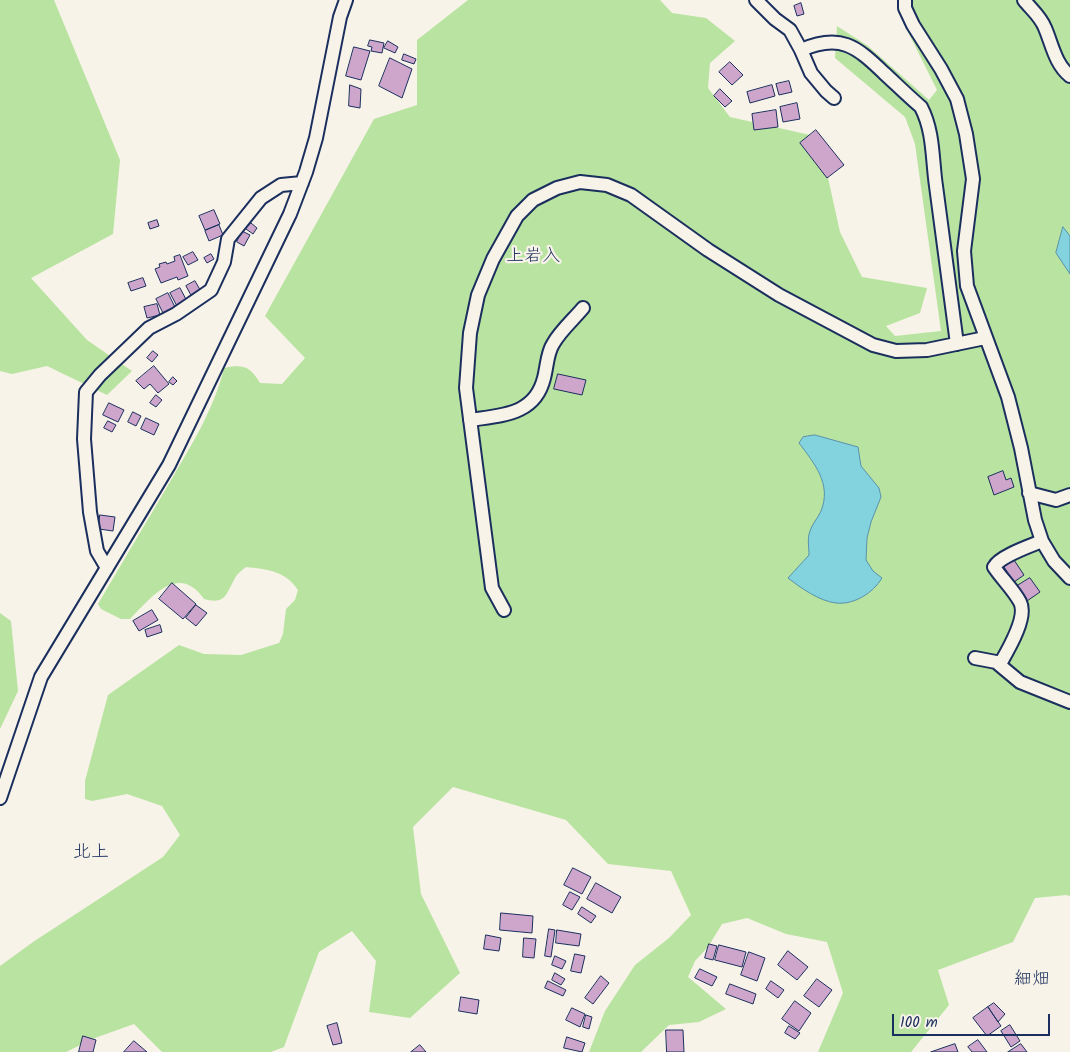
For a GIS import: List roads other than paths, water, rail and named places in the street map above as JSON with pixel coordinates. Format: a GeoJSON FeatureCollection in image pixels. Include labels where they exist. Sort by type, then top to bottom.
{"type":"FeatureCollection","features":[{"type":"Feature","properties":{"kind":"street"},"geometry":{"type":"LineString","coordinates":[[0,798],[42,677],[169,465],[286,223],[302,183],[316,138],[340,17],[346,0]]}},
{"type":"Feature","properties":{"kind":"street"},"geometry":{"type":"LineString","coordinates":[[756,0],[775,19],[790,30],[802,50],[812,74],[834,98]]}},
{"type":"Feature","properties":{"kind":"street"},"geometry":{"type":"LineString","coordinates":[[905,0],[905,8],[913,25],[941,69],[957,99],[966,134],[972,179],[964,250],[967,286],[1008,397],[1021,448],[1035,520],[1042,541],[1054,561],[1070,578]]}},
{"type":"Feature","properties":{"kind":"street"},"geometry":{"type":"LineString","coordinates":[[1024,0],[1042,22],[1056,57],[1070,76]]}},
{"type":"Feature","properties":{"kind":"street"},"geometry":{"type":"LineString","coordinates":[[802,50],[818,43],[838,42],[856,48],[920,108],[927,119],[931,132],[957,344]]}},
{"type":"Feature","properties":{"kind":"street"},"geometry":{"type":"LineString","coordinates":[[504,610],[492,588],[466,388],[470,333],[478,295],[493,258],[517,216],[533,200],[557,188],[580,182],[607,185],[631,195],[708,250],[779,295],[873,345],[896,351],[927,350],[985,338]]}},
{"type":"Feature","properties":{"kind":"street"},"geometry":{"type":"LineString","coordinates":[[107,568],[97,551],[90,512],[84,439],[86,392],[100,375],[149,328],[176,314],[211,290],[224,262],[228,239],[261,198],[281,185],[302,183]]}},
{"type":"Feature","properties":{"kind":"street"},"geometry":{"type":"LineString","coordinates":[[470,420],[511,414],[528,406],[538,395],[544,380],[552,344],[582,308]]}},
{"type":"Feature","properties":{"kind":"street"},"geometry":{"type":"LineString","coordinates":[[1029,493],[1056,500],[1070,495]]}},
{"type":"Feature","properties":{"kind":"street"},"geometry":{"type":"LineString","coordinates":[[1000,664],[1014,639],[1022,608],[1018,599],[994,567],[1002,559],[1042,541]]}},
{"type":"Feature","properties":{"kind":"street"},"geometry":{"type":"LineString","coordinates":[[975,658],[1000,664],[1020,682],[1070,702]]}},
{"type":"Feature","properties":{"kind":"water"},"geometry":{"type":"Polygon","coordinates":[[[1063,227],[1070,236],[1070,274],[1056,253],[1063,227]]]}},
{"type":"Feature","properties":{"kind":"water"},"geometry":{"type":"Polygon","coordinates":[[[815,435],[858,447],[861,466],[879,488],[881,497],[867,538],[866,560],[873,571],[882,578],[874,589],[850,602],[836,603],[823,600],[804,590],[788,578],[809,555],[809,534],[824,501],[823,483],[820,474],[799,443],[803,437],[815,435]]]}},
{"type":"Feature","properties":{"kind":"district","name":"上岩入"},"geometry":{"type":"Point","coordinates":[533,258]}},
{"type":"Feature","properties":{"kind":"district","name":"北上"},"geometry":{"type":"Point","coordinates":[91,854]}},
{"type":"Feature","properties":{"kind":"district","name":"細畑"},"geometry":{"type":"Point","coordinates":[1032,981]}}]}
